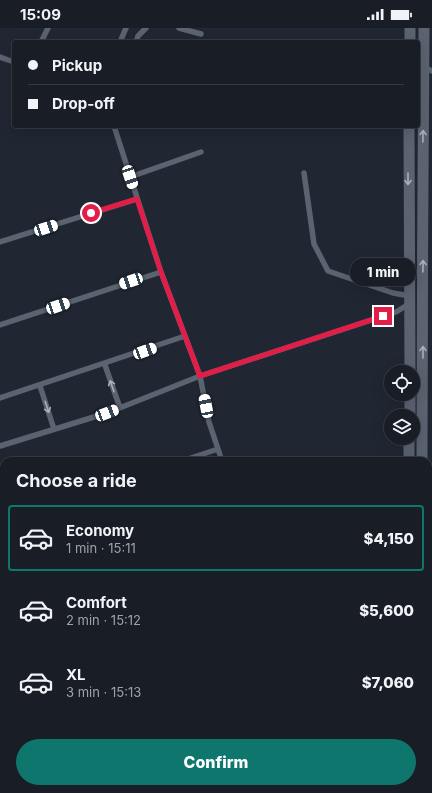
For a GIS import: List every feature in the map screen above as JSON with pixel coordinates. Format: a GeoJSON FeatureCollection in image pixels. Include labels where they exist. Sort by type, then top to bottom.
{"type":"FeatureCollection","features":[{"type":"Feature","properties":{"kind":"street"},"geometry":{"type":"LineString","coordinates":[[410,28],[410,40]]}},
{"type":"Feature","properties":{"kind":"street"},"geometry":{"type":"LineString","coordinates":[[422,457],[422,318],[427,307],[428,70],[424,28]]}},
{"type":"Feature","properties":{"kind":"street"},"geometry":{"type":"LineString","coordinates":[[409,128],[410,365]]}},
{"type":"Feature","properties":{"kind":"street"},"geometry":{"type":"LineString","coordinates":[[410,300],[427,307]]}},
{"type":"Feature","properties":{"kind":"street"},"geometry":{"type":"LineString","coordinates":[[411,315],[422,318],[432,324]]}},
{"type":"Feature","properties":{"kind":"street"},"geometry":{"type":"LineString","coordinates":[[409,445],[409,457]]}},
{"type":"Feature","properties":{"kind":"lane"},"geometry":{"type":"LineString","coordinates":[[42,40],[48,28]]}},
{"type":"Feature","properties":{"kind":"lane"},"geometry":{"type":"LineString","coordinates":[[121,40],[126,28]]}},
{"type":"Feature","properties":{"kind":"lane"},"geometry":{"type":"LineString","coordinates":[[137,40],[138,36],[146,28]]}},
{"type":"Feature","properties":{"kind":"lane"},"geometry":{"type":"LineString","coordinates":[[179,28],[201,34]]}},
{"type":"Feature","properties":{"kind":"lane"},"geometry":{"type":"LineString","coordinates":[[0,57],[12,61]]}},
{"type":"Feature","properties":{"kind":"lane"},"geometry":{"type":"LineString","coordinates":[[115,128],[161,272],[200,376],[209,422],[221,457]]}},
{"type":"Feature","properties":{"kind":"lane"},"geometry":{"type":"LineString","coordinates":[[130,177],[201,152]]}},
{"type":"Feature","properties":{"kind":"lane"},"geometry":{"type":"LineString","coordinates":[[0,446],[120,408],[200,376],[396,312],[410,300],[328,271],[314,244],[304,173]]}},
{"type":"Feature","properties":{"kind":"lane"},"geometry":{"type":"LineString","coordinates":[[0,242],[137,199]]}},
{"type":"Feature","properties":{"kind":"lane"},"geometry":{"type":"LineString","coordinates":[[0,326],[161,272]]}},
{"type":"Feature","properties":{"kind":"lane"},"geometry":{"type":"LineString","coordinates":[[396,312],[411,315]]}},
{"type":"Feature","properties":{"kind":"lane"},"geometry":{"type":"LineString","coordinates":[[0,398],[105,365],[185,336]]}},
{"type":"Feature","properties":{"kind":"lane"},"geometry":{"type":"LineString","coordinates":[[105,365],[120,408]]}},
{"type":"Feature","properties":{"kind":"lane"},"geometry":{"type":"LineString","coordinates":[[40,386],[54,429]]}},
{"type":"Feature","properties":{"kind":"lane"},"geometry":{"type":"LineString","coordinates":[[194,457],[218,449]]}},
{"type":"Feature","properties":{"kind":"route"},"geometry":{"type":"LineString","coordinates":[[91,213],[137,199],[161,272],[200,376],[383,316]]}}]}
